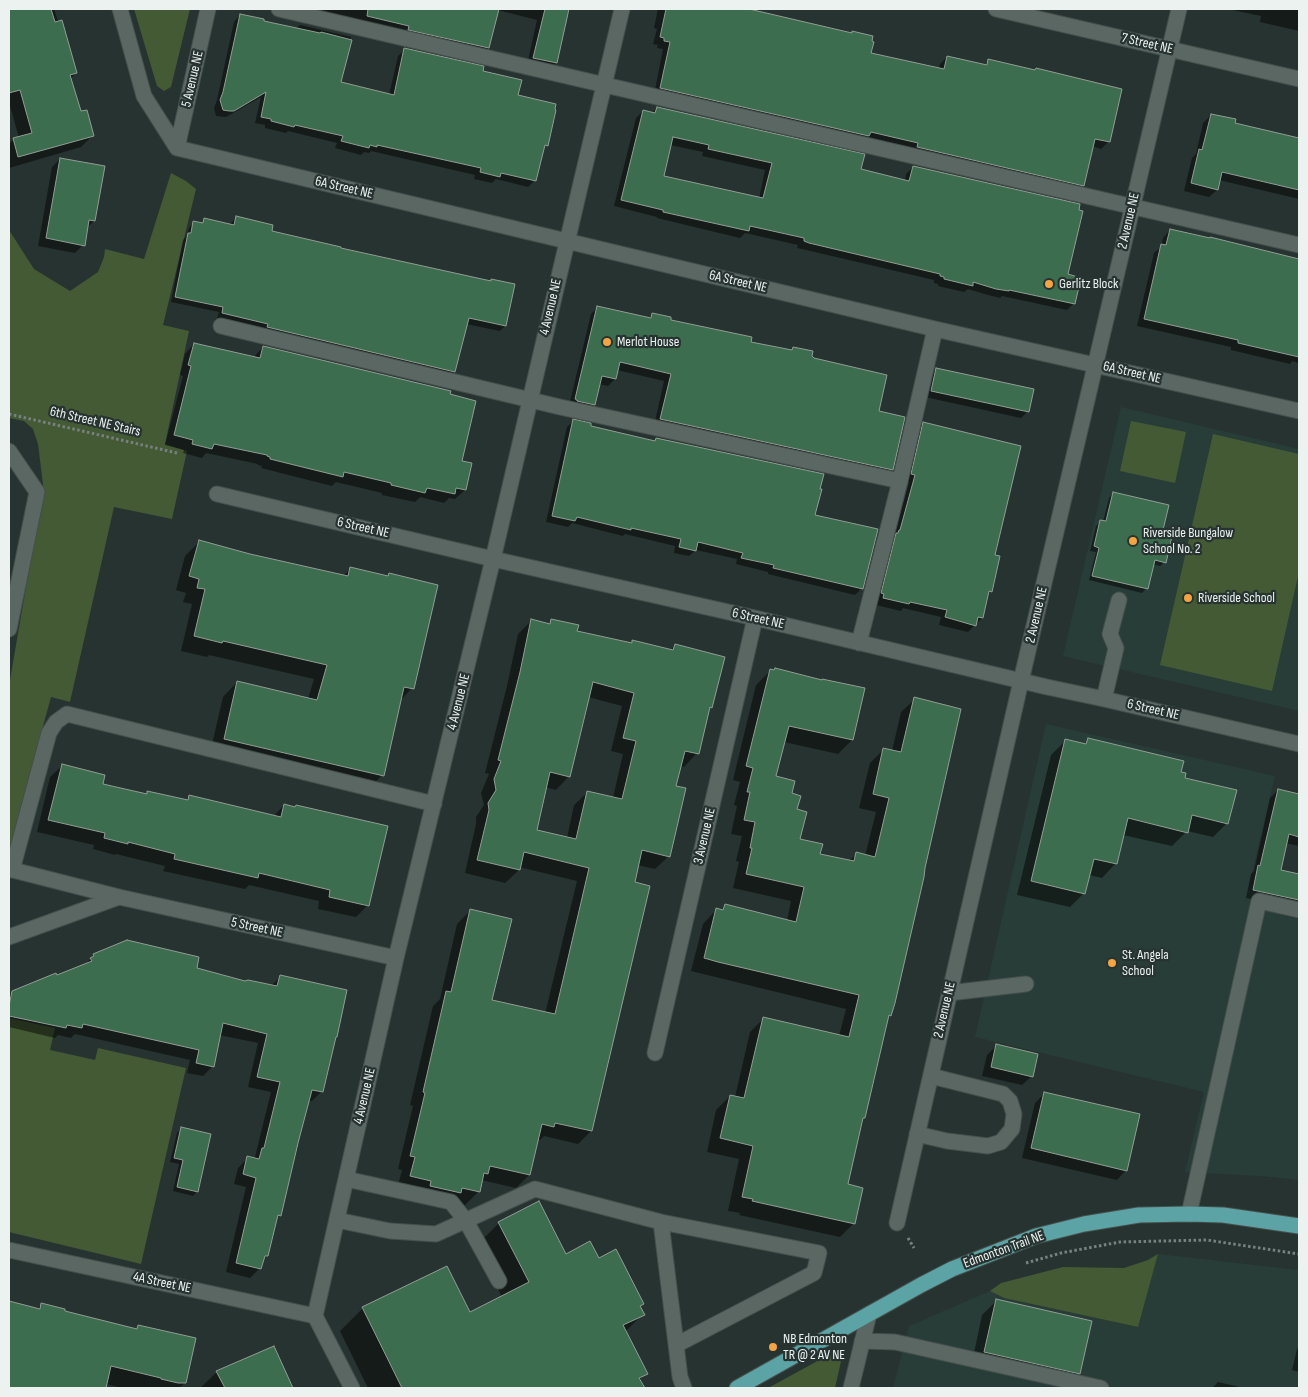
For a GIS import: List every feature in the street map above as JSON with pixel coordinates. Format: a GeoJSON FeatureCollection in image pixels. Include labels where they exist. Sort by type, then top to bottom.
{"type":"FeatureCollection","features":[{"type":"Feature","properties":{"kind":"main road","name":"Edmonton Trail NE"},"geometry":{"type":"LineString","coordinates":[[737,1388],[952,1269],[1036,1236],[1084,1224],[1139,1215],[1223,1215],[1299,1226]]}},
{"type":"Feature","properties":{"kind":"street"},"geometry":{"type":"LineString","coordinates":[[120,9],[144,96],[177,148]]}},
{"type":"Feature","properties":{"kind":"street","name":"5 Avenue NE"},"geometry":{"type":"LineString","coordinates":[[177,148],[208,9]]}},
{"type":"Feature","properties":{"kind":"street"},"geometry":{"type":"LineString","coordinates":[[279,9],[1299,245]]}},
{"type":"Feature","properties":{"kind":"street","name":"4 Avenue NE"},"geometry":{"type":"LineString","coordinates":[[315,1316],[396,958],[493,559],[622,9]]}},
{"type":"Feature","properties":{"kind":"street","name":"7 Street NE"},"geometry":{"type":"LineString","coordinates":[[996,9],[1299,79]]}},
{"type":"Feature","properties":{"kind":"street","name":"2 Avenue NE"},"geometry":{"type":"LineString","coordinates":[[897,1223],[1021,681],[1179,9]]}},
{"type":"Feature","properties":{"kind":"street","name":"6A Street NE"},"geometry":{"type":"LineString","coordinates":[[177,148],[935,329],[1299,411]]}},
{"type":"Feature","properties":{"kind":"street"},"geometry":{"type":"LineString","coordinates":[[221,326],[530,399],[900,481]]}},
{"type":"Feature","properties":{"kind":"street"},"geometry":{"type":"LineString","coordinates":[[860,643],[935,329]]}},
{"type":"Feature","properties":{"kind":"street"},"geometry":{"type":"LineString","coordinates":[[9,451],[37,492],[9,629]]}},
{"type":"Feature","properties":{"kind":"street","name":"6 Street NE"},"geometry":{"type":"LineString","coordinates":[[217,494],[1299,744]]}},
{"type":"Feature","properties":{"kind":"street"},"geometry":{"type":"LineString","coordinates":[[1104,699],[1116,648],[1110,634],[1118,600]]}},
{"type":"Feature","properties":{"kind":"street","name":"3 Avenue NE"},"geometry":{"type":"LineString","coordinates":[[655,1053],[755,618]]}},
{"type":"Feature","properties":{"kind":"street"},"geometry":{"type":"LineString","coordinates":[[10,869],[49,733],[56,722],[67,714],[434,804]]}},
{"type":"Feature","properties":{"kind":"street","name":"5 Street NE"},"geometry":{"type":"LineString","coordinates":[[10,869],[119,897],[396,958]]}},
{"type":"Feature","properties":{"kind":"street"},"geometry":{"type":"LineString","coordinates":[[9,937],[119,897]]}},
{"type":"Feature","properties":{"kind":"street"},"geometry":{"type":"LineString","coordinates":[[1189,1214],[1259,901],[1299,910]]}},
{"type":"Feature","properties":{"kind":"street"},"geometry":{"type":"LineString","coordinates":[[949,993],[1026,984]]}},
{"type":"Feature","properties":{"kind":"street"},"geometry":{"type":"LineString","coordinates":[[918,1134],[947,1141],[988,1146],[1001,1142],[1012,1129],[1014,1114],[1010,1101],[1003,1094],[931,1076]]}},
{"type":"Feature","properties":{"kind":"street"},"geometry":{"type":"LineString","coordinates":[[346,1179],[451,1202],[466,1221],[499,1281]]}},
{"type":"Feature","properties":{"kind":"street"},"geometry":{"type":"LineString","coordinates":[[337,1220],[390,1232],[436,1234],[535,1190],[661,1222],[818,1254],[814,1273],[676,1345]]}},
{"type":"Feature","properties":{"kind":"street"},"geometry":{"type":"LineString","coordinates":[[661,1222],[680,1377],[684,1388]]}},
{"type":"Feature","properties":{"kind":"street","name":"4A Street NE"},"geometry":{"type":"LineString","coordinates":[[9,1250],[315,1316]]}},
{"type":"Feature","properties":{"kind":"street"},"geometry":{"type":"LineString","coordinates":[[851,1388],[869,1314]]}},
{"type":"Feature","properties":{"kind":"street"},"geometry":{"type":"LineString","coordinates":[[315,1316],[352,1388]]}},
{"type":"Feature","properties":{"kind":"street"},"geometry":{"type":"LineString","coordinates":[[862,1341],[895,1342],[1101,1388]]}},
{"type":"Feature","properties":{"kind":"path","name":"6th Street NE Stairs"},"geometry":{"type":"LineString","coordinates":[[9,414],[177,453]]}},
{"type":"Feature","properties":{"kind":"path"},"geometry":{"type":"LineString","coordinates":[[1023,1264],[1061,1253],[1120,1242],[1207,1240],[1299,1254]]}},
{"type":"Feature","properties":{"kind":"shaded area","name":"Riverside School"},"geometry":{"type":"Polygon","coordinates":[[[1121,407],[1299,449],[1299,711],[1063,656],[1121,407]]]}},
{"type":"Feature","properties":{"kind":"shaded area","name":"St. Angela School"},"geometry":{"type":"Polygon","coordinates":[[[1046,724],[1275,776],[1248,890],[1286,899],[1282,915],[1299,919],[1299,1180],[1185,1172],[1204,1092],[975,1037],[1046,724]]]}},
{"type":"Feature","properties":{"kind":"shaded area"},"geometry":{"type":"Polygon","coordinates":[[[1158,1254],[1299,1270],[1299,1388],[893,1388],[909,1326],[990,1291],[1004,1298],[1137,1327],[1158,1254]]]}},
{"type":"Feature","properties":{"kind":"green space"},"geometry":{"type":"Polygon","coordinates":[[[134,9],[190,9],[171,87],[164,91],[157,86],[134,9]]]}},
{"type":"Feature","properties":{"kind":"green space"},"geometry":{"type":"Polygon","coordinates":[[[171,173],[196,189],[163,325],[189,331],[165,444],[187,451],[172,519],[114,507],[70,702],[51,697],[9,850],[9,686],[44,492],[38,444],[33,429],[24,421],[9,418],[9,230],[34,269],[70,291],[98,272],[105,249],[144,259],[171,173]]]}},
{"type":"Feature","properties":{"kind":"green space"},"geometry":{"type":"Polygon","coordinates":[[[1131,421],[1186,432],[1175,483],[1120,471],[1131,421]]]}},
{"type":"Feature","properties":{"kind":"green space"},"geometry":{"type":"Polygon","coordinates":[[[1213,434],[1299,454],[1299,572],[1272,691],[1160,665],[1213,434]]]}},
{"type":"Feature","properties":{"kind":"green space"},"geometry":{"type":"Polygon","coordinates":[[[9,1018],[55,1028],[50,1050],[95,1060],[98,1048],[186,1068],[141,1264],[9,1232],[9,1018]]]}},
{"type":"Feature","properties":{"kind":"green space"},"geometry":{"type":"Polygon","coordinates":[[[1158,1254],[1138,1327],[1004,1298],[990,1291],[1001,1283],[1063,1267],[1124,1268],[1148,1260],[1158,1254]]]}},
{"type":"Feature","properties":{"kind":"green space"},"geometry":{"type":"Polygon","coordinates":[[[839,1351],[842,1357],[835,1388],[768,1388],[834,1352],[839,1351]]]}},
{"type":"Feature","properties":{"kind":"building"},"geometry":{"type":"Polygon","coordinates":[[[9,9],[51,9],[55,22],[62,20],[77,73],[70,75],[81,111],[87,110],[94,136],[18,157],[13,138],[32,133],[20,90],[9,93],[9,9]]]}},
{"type":"Feature","properties":{"kind":"building"},"geometry":{"type":"Polygon","coordinates":[[[368,9],[499,9],[489,48],[408,30],[409,26],[367,16],[368,9]]]}},
{"type":"Feature","properties":{"kind":"building"},"geometry":{"type":"Polygon","coordinates":[[[545,9],[569,9],[557,63],[533,58],[545,9]]]}},
{"type":"Feature","properties":{"kind":"building"},"geometry":{"type":"Polygon","coordinates":[[[666,9],[749,9],[852,33],[852,31],[873,36],[872,41],[874,42],[871,53],[944,69],[947,56],[987,65],[988,59],[1035,70],[1036,68],[1122,89],[1110,142],[1095,139],[1084,186],[917,147],[918,143],[871,132],[869,136],[660,88],[670,42],[664,41],[664,38],[660,37],[666,9]]]}},
{"type":"Feature","properties":{"kind":"building"},"geometry":{"type":"Polygon","coordinates":[[[240,14],[352,40],[341,82],[394,95],[404,48],[484,66],[483,71],[522,80],[518,95],[556,104],[548,146],[545,145],[536,181],[501,173],[500,177],[480,172],[481,168],[377,145],[377,147],[370,145],[369,148],[341,141],[343,136],[271,121],[271,119],[261,117],[266,92],[234,111],[223,110],[220,100],[240,14]]]}},
{"type":"Feature","properties":{"kind":"building"},"geometry":{"type":"Polygon","coordinates":[[[657,107],[865,154],[861,169],[909,181],[913,166],[1080,204],[1079,210],[1083,211],[1068,274],[1081,278],[1075,304],[996,289],[973,282],[973,286],[944,279],[940,274],[809,243],[804,241],[804,238],[750,226],[749,231],[663,212],[663,210],[621,200],[643,110],[655,113],[657,107]],[[673,137],[664,176],[763,198],[772,163],[708,149],[709,145],[673,137]]]}},
{"type":"Feature","properties":{"kind":"building"},"geometry":{"type":"Polygon","coordinates":[[[1211,114],[1236,119],[1235,123],[1299,138],[1299,190],[1222,172],[1218,190],[1191,183],[1199,149],[1202,150],[1211,114]]]}},
{"type":"Feature","properties":{"kind":"building"},"geometry":{"type":"Polygon","coordinates":[[[60,158],[105,166],[95,221],[89,220],[85,246],[46,238],[60,158]]]}},
{"type":"Feature","properties":{"kind":"building"},"geometry":{"type":"Polygon","coordinates":[[[236,216],[273,225],[272,231],[341,248],[491,281],[491,279],[515,284],[506,326],[469,318],[455,372],[267,327],[268,324],[222,313],[223,307],[175,297],[188,233],[191,233],[193,221],[203,223],[204,218],[234,225],[236,216]]]}},
{"type":"Feature","properties":{"kind":"building"},"geometry":{"type":"Polygon","coordinates":[[[1170,229],[1299,259],[1299,357],[1238,343],[1238,340],[1144,319],[1161,244],[1166,245],[1170,229]]]}},
{"type":"Feature","properties":{"kind":"building"},"geometry":{"type":"Polygon","coordinates":[[[597,306],[651,318],[652,313],[671,317],[671,320],[752,337],[751,342],[792,350],[793,347],[813,351],[812,356],[814,358],[887,375],[879,411],[905,417],[893,470],[660,419],[671,374],[620,362],[616,379],[602,376],[595,405],[577,401],[575,399],[597,306]]]}},
{"type":"Feature","properties":{"kind":"building"},"geometry":{"type":"Polygon","coordinates":[[[194,343],[260,358],[263,346],[451,391],[450,394],[476,401],[462,461],[472,463],[466,490],[456,488],[455,494],[427,488],[425,493],[344,472],[343,477],[270,459],[267,455],[214,444],[212,449],[192,444],[193,440],[174,435],[191,366],[188,365],[194,343]]]}},
{"type":"Feature","properties":{"kind":"building"},"geometry":{"type":"Polygon","coordinates":[[[936,368],[1034,389],[1029,412],[931,391],[936,368]]]}},
{"type":"Feature","properties":{"kind":"building"},"geometry":{"type":"Polygon","coordinates":[[[573,419],[591,423],[591,426],[655,441],[656,438],[824,474],[815,515],[878,529],[863,589],[773,568],[774,565],[741,558],[743,553],[698,542],[696,551],[679,547],[681,539],[631,528],[631,530],[577,517],[575,521],[552,516],[573,419]]]}},
{"type":"Feature","properties":{"kind":"building"},"geometry":{"type":"Polygon","coordinates":[[[923,422],[1021,446],[995,555],[1000,556],[992,592],[989,591],[983,618],[978,617],[976,626],[945,617],[947,610],[883,598],[884,594],[881,593],[896,533],[900,530],[915,475],[911,474],[923,422]]]}},
{"type":"Feature","properties":{"kind":"building","name":"Riverside Bungalow School No. 2"},"geometry":{"type":"Polygon","coordinates":[[[1113,492],[1169,505],[1162,534],[1172,536],[1166,563],[1155,560],[1148,589],[1092,576],[1099,548],[1094,546],[1100,520],[1106,521],[1113,492]]]}},
{"type":"Feature","properties":{"kind":"building"},"geometry":{"type":"Polygon","coordinates":[[[199,540],[250,554],[348,576],[350,567],[388,576],[389,573],[438,585],[414,689],[404,687],[384,776],[224,739],[237,681],[317,700],[327,665],[194,636],[205,589],[197,588],[199,579],[189,576],[199,540]]]}},
{"type":"Feature","properties":{"kind":"building"},"geometry":{"type":"Polygon","coordinates":[[[531,619],[550,624],[551,619],[579,625],[577,631],[632,643],[632,640],[673,650],[675,644],[725,657],[712,708],[710,707],[699,754],[685,751],[676,786],[686,788],[670,857],[642,850],[635,882],[650,886],[592,1131],[555,1123],[554,1127],[542,1124],[530,1175],[490,1166],[488,1174],[484,1173],[480,1192],[462,1188],[461,1193],[430,1186],[431,1181],[410,1176],[415,1157],[410,1156],[446,991],[451,992],[470,909],[512,919],[492,1000],[555,1014],[589,868],[524,852],[520,870],[477,860],[489,810],[488,803],[496,790],[494,779],[501,761],[498,760],[531,619]],[[593,682],[570,777],[550,772],[537,830],[576,839],[587,791],[622,799],[636,741],[623,738],[634,693],[593,682]]]}},
{"type":"Feature","properties":{"kind":"building"},"geometry":{"type":"Polygon","coordinates":[[[775,668],[822,680],[865,688],[853,740],[789,726],[776,776],[795,781],[792,793],[801,796],[797,809],[807,812],[800,839],[823,844],[820,854],[854,861],[856,852],[875,857],[889,798],[873,794],[883,748],[901,752],[914,697],[961,709],[895,1003],[891,1016],[889,1015],[848,1184],[863,1188],[855,1224],[752,1201],[753,1199],[742,1197],[753,1146],[720,1138],[730,1095],[744,1098],[763,1017],[849,1037],[859,995],[704,958],[716,908],[723,910],[725,904],[796,922],[804,887],[746,874],[755,822],[744,820],[750,792],[747,792],[753,768],[746,766],[770,669],[774,670],[775,668]]]}},
{"type":"Feature","properties":{"kind":"building"},"geometry":{"type":"Polygon","coordinates":[[[1088,738],[1184,761],[1181,772],[1186,773],[1185,778],[1237,790],[1228,824],[1192,815],[1188,833],[1128,818],[1117,864],[1094,859],[1085,894],[1031,881],[1065,739],[1086,744],[1088,738]]]}},
{"type":"Feature","properties":{"kind":"building"},"geometry":{"type":"Polygon","coordinates":[[[62,764],[105,775],[103,784],[147,794],[147,791],[188,800],[189,795],[281,817],[284,804],[295,807],[296,805],[388,826],[369,906],[329,897],[330,890],[259,873],[258,878],[174,859],[175,854],[104,838],[105,833],[48,820],[62,764]]]}},
{"type":"Feature","properties":{"kind":"building"},"geometry":{"type":"Polygon","coordinates":[[[1278,789],[1299,794],[1299,837],[1289,834],[1281,870],[1299,874],[1299,900],[1253,890],[1278,789]]]}},
{"type":"Feature","properties":{"kind":"building"},"geometry":{"type":"Polygon","coordinates":[[[127,940],[199,957],[197,968],[245,981],[277,986],[280,975],[347,990],[323,1092],[312,1090],[281,1216],[278,1215],[268,1256],[265,1256],[261,1269],[236,1263],[256,1178],[243,1174],[247,1156],[259,1159],[262,1148],[264,1148],[280,1082],[257,1077],[267,1034],[223,1023],[214,1067],[196,1063],[199,1050],[83,1024],[82,1028],[67,1025],[66,1028],[9,1016],[12,991],[92,961],[90,958],[94,956],[93,954],[127,940]]]}},
{"type":"Feature","properties":{"kind":"building"},"geometry":{"type":"Polygon","coordinates":[[[996,1044],[1038,1054],[1033,1077],[991,1067],[996,1044]]]}},
{"type":"Feature","properties":{"kind":"building"},"geometry":{"type":"Polygon","coordinates":[[[1044,1092],[1140,1114],[1127,1171],[1031,1148],[1044,1092]]]}},
{"type":"Feature","properties":{"kind":"building"},"geometry":{"type":"Polygon","coordinates":[[[181,1127],[211,1134],[198,1192],[177,1187],[183,1160],[174,1158],[181,1127]]]}},
{"type":"Feature","properties":{"kind":"building"},"geometry":{"type":"Polygon","coordinates":[[[539,1201],[566,1254],[590,1241],[599,1258],[616,1249],[644,1304],[640,1306],[645,1315],[623,1325],[648,1374],[639,1378],[645,1388],[402,1388],[362,1307],[447,1266],[470,1312],[529,1282],[498,1222],[539,1201]]]}},
{"type":"Feature","properties":{"kind":"building"},"geometry":{"type":"Polygon","coordinates":[[[996,1299],[1092,1321],[1080,1374],[984,1352],[996,1299]]]}},
{"type":"Feature","properties":{"kind":"building"},"geometry":{"type":"Polygon","coordinates":[[[9,1301],[40,1309],[41,1303],[137,1329],[138,1325],[196,1338],[186,1383],[178,1383],[111,1366],[106,1388],[9,1388],[9,1301]]]}},
{"type":"Feature","properties":{"kind":"building"},"geometry":{"type":"Polygon","coordinates":[[[274,1346],[293,1388],[225,1388],[216,1371],[274,1346]]]}},
{"type":"Feature","properties":{"kind":"place","name":"Gerlitz Block"},"geometry":{"type":"Point","coordinates":[1049,284]}},
{"type":"Feature","properties":{"kind":"place","name":"Merlot House"},"geometry":{"type":"Point","coordinates":[607,342]}},
{"type":"Feature","properties":{"kind":"place","name":"Riverside Bungalow School No. 2"},"geometry":{"type":"Point","coordinates":[1133,541]}},
{"type":"Feature","properties":{"kind":"place","name":"Riverside School"},"geometry":{"type":"Point","coordinates":[1188,598]}},
{"type":"Feature","properties":{"kind":"place","name":"St. Angela School"},"geometry":{"type":"Point","coordinates":[1112,963]}},
{"type":"Feature","properties":{"kind":"place","name":"NB Edmonton TR @ 2 AV NE"},"geometry":{"type":"Point","coordinates":[773,1347]}}]}
